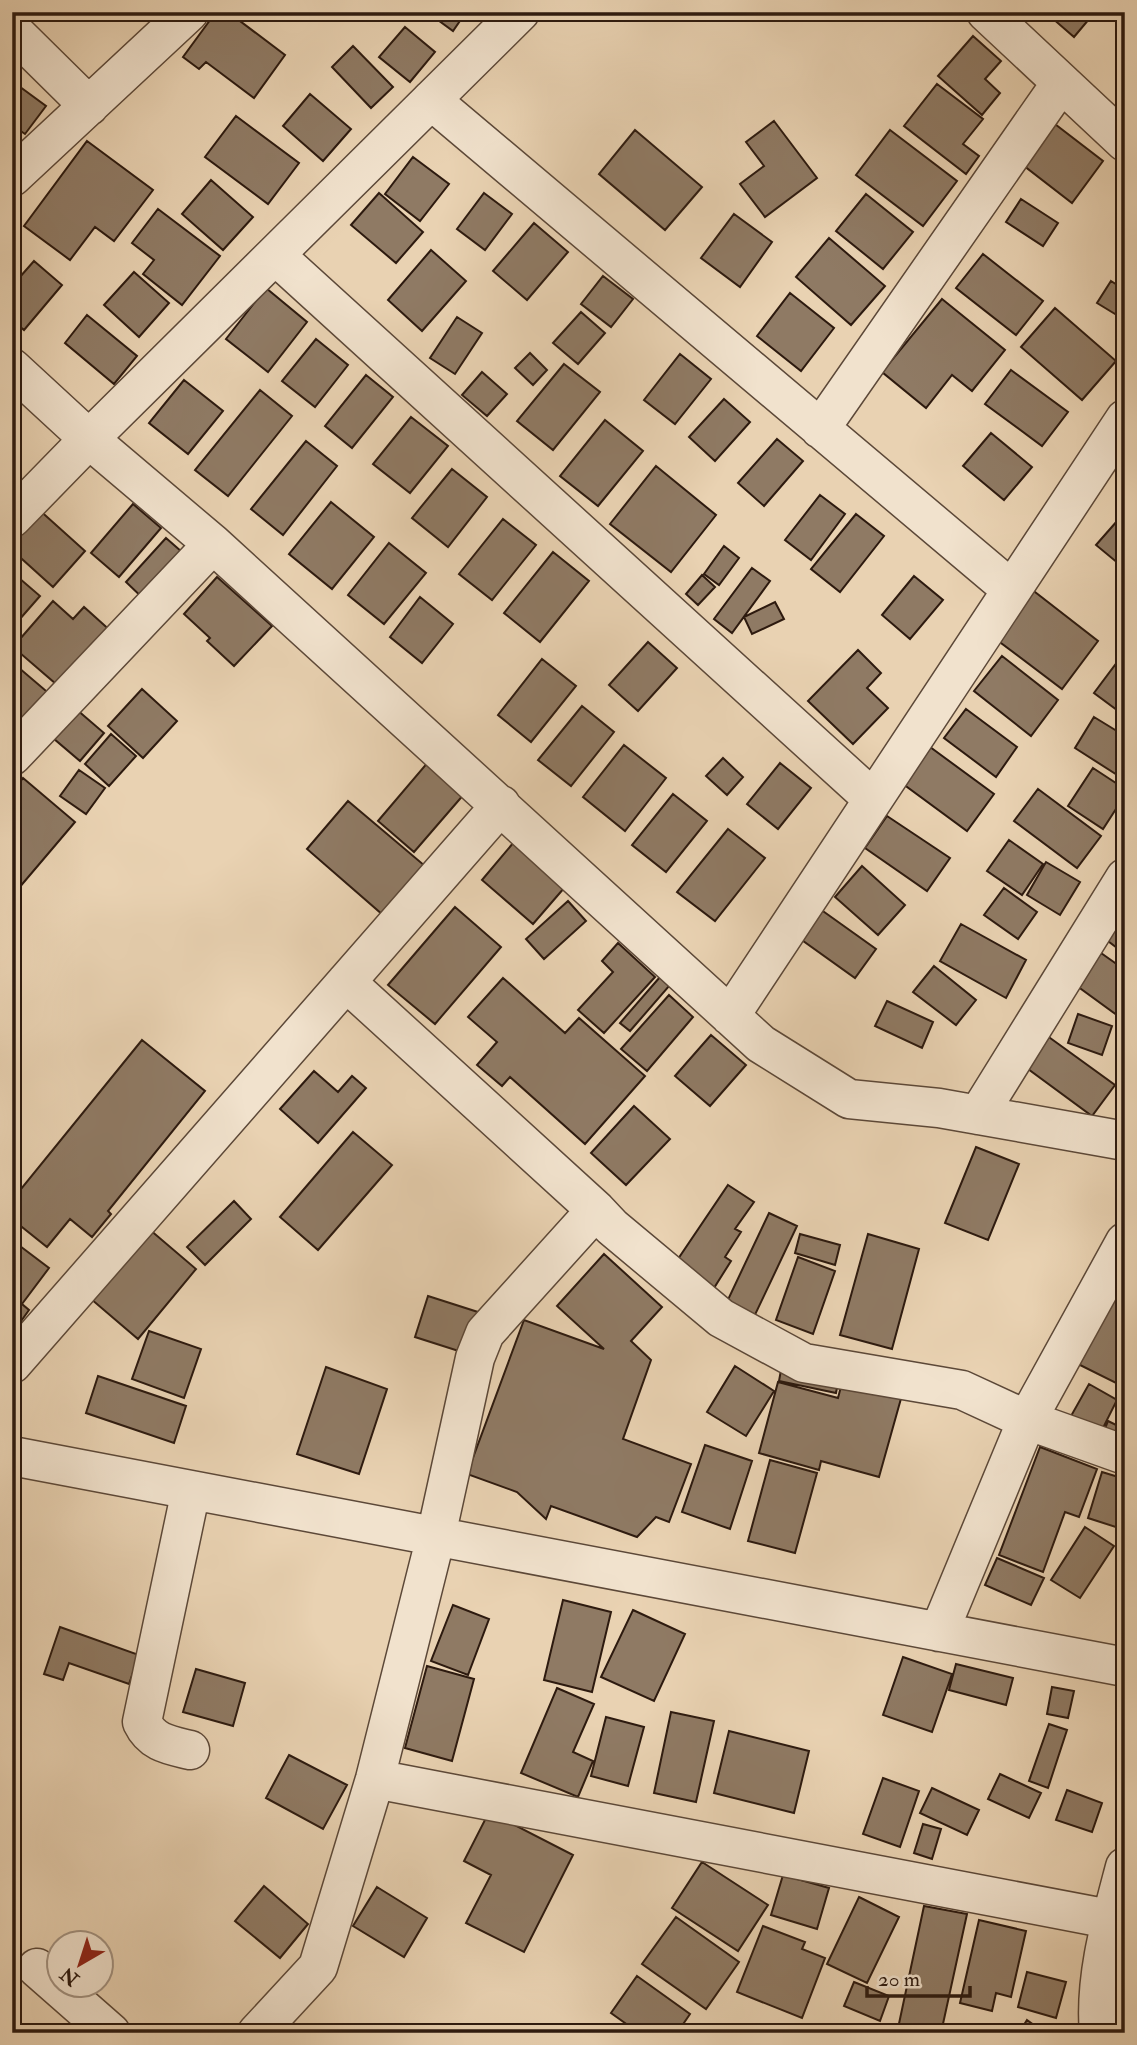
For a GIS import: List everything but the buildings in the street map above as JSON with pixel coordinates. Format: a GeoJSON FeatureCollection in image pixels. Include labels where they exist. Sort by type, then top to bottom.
{"type":"FeatureCollection","features":[{"type":"Feature","properties":{"kind":"street"},"geometry":{"type":"LineString","coordinates":[[12,177],[189,12]]}},
{"type":"Feature","properties":{"kind":"street"},"geometry":{"type":"LineString","coordinates":[[12,519],[89,439],[520,12]]}},
{"type":"Feature","properties":{"kind":"street"},"geometry":{"type":"LineString","coordinates":[[986,12],[1125,142]]}},
{"type":"Feature","properties":{"kind":"street"},"geometry":{"type":"LineString","coordinates":[[12,30],[89,106]]}},
{"type":"Feature","properties":{"kind":"street"},"geometry":{"type":"LineString","coordinates":[[820,429],[1061,83]]}},
{"type":"Feature","properties":{"kind":"street"},"geometry":{"type":"LineString","coordinates":[[431,100],[1012,590]]}},
{"type":"Feature","properties":{"kind":"street"},"geometry":{"type":"LineString","coordinates":[[275,255],[873,799]]}},
{"type":"Feature","properties":{"kind":"street"},"geometry":{"type":"LineString","coordinates":[[12,368],[89,439],[214,544],[761,1044],[849,1099],[939,1108],[1125,1141]]}},
{"type":"Feature","properties":{"kind":"street"},"geometry":{"type":"LineString","coordinates":[[730,1016],[1125,419]]}},
{"type":"Feature","properties":{"kind":"street"},"geometry":{"type":"LineString","coordinates":[[12,756],[214,544]]}},
{"type":"Feature","properties":{"kind":"street"},"geometry":{"type":"LineString","coordinates":[[12,1364],[501,805]]}},
{"type":"Feature","properties":{"kind":"street"},"geometry":{"type":"LineString","coordinates":[[978,1115],[1125,878]]}},
{"type":"Feature","properties":{"kind":"street"},"geometry":{"type":"LineString","coordinates":[[346,982],[612,1227],[721,1318],[804,1363],[962,1390],[1027,1420],[1125,1455]]}},
{"type":"Feature","properties":{"kind":"street"},"geometry":{"type":"LineString","coordinates":[[257,2033],[318,1967],[375,1779],[436,1536],[475,1358],[485,1333],[596,1210]]}},
{"type":"Feature","properties":{"kind":"street"},"geometry":{"type":"LineString","coordinates":[[939,1632],[1027,1420],[1125,1242]]}},
{"type":"Feature","properties":{"kind":"street"},"geometry":{"type":"LineString","coordinates":[[12,1456],[1125,1667]]}},
{"type":"Feature","properties":{"kind":"street"},"geometry":{"type":"LineString","coordinates":[[190,1750],[158,1742],[148,1735],[142,1723],[191,1490]]}},
{"type":"Feature","properties":{"kind":"street"},"geometry":{"type":"LineString","coordinates":[[375,1779],[1118,1920]]}},
{"type":"Feature","properties":{"kind":"street"},"geometry":{"type":"LineString","coordinates":[[1099,2033],[1097,2006],[1118,1920],[1125,1867]]}},
{"type":"Feature","properties":{"kind":"street"},"geometry":{"type":"LineString","coordinates":[[37,1968],[111,2033]]}}]}
